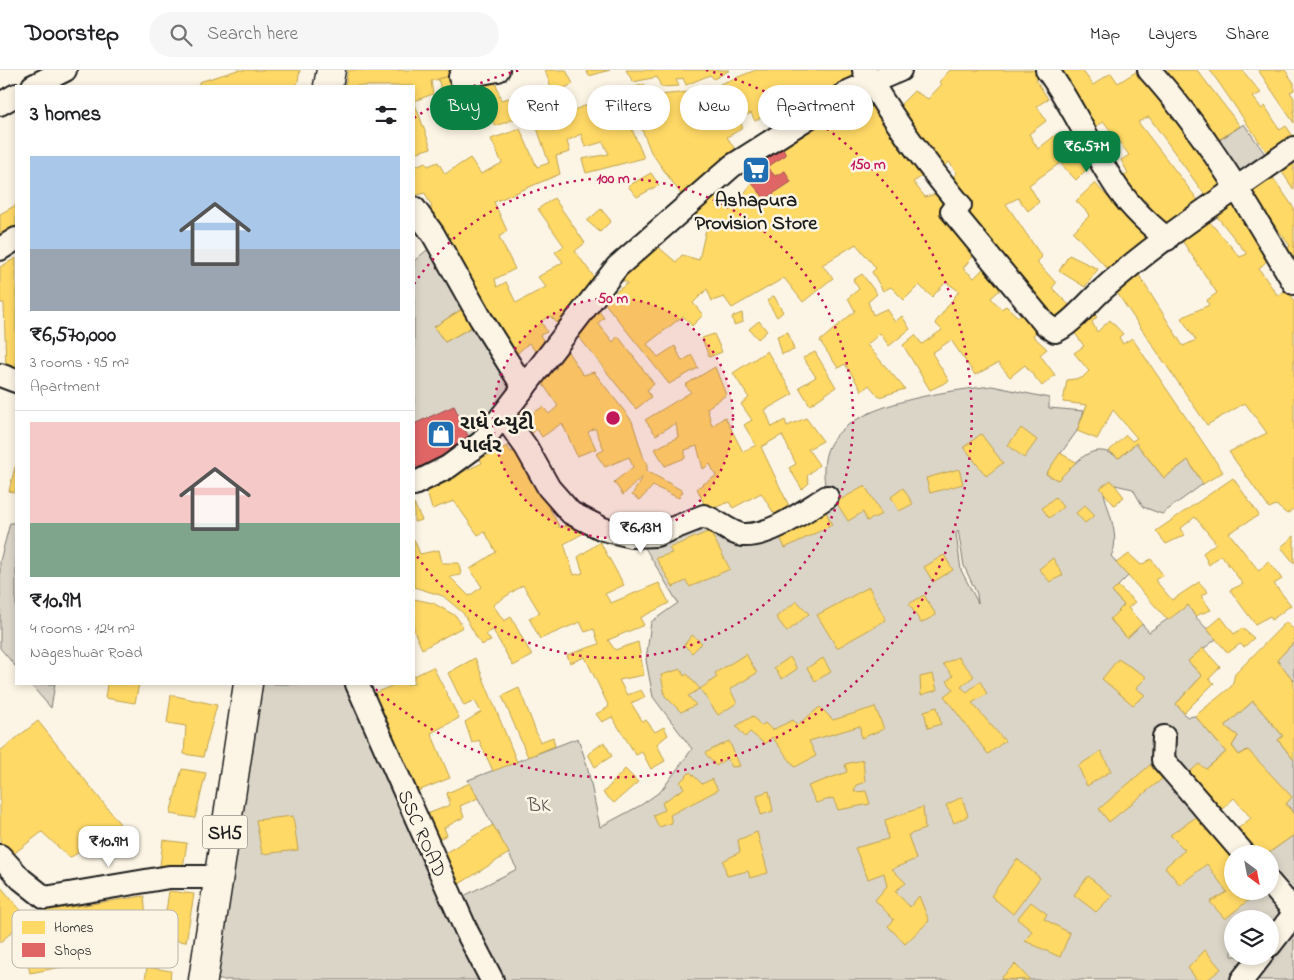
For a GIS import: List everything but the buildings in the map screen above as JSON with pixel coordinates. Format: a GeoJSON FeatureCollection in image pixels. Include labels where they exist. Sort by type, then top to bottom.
{"type":"FeatureCollection","features":[{"type":"Feature","properties":{"kind":"main road"},"geometry":{"type":"LineString","coordinates":[[328,85],[331,70]]}},
{"type":"Feature","properties":{"kind":"main road","name":"SH5"},"geometry":{"type":"LineString","coordinates":[[203,980],[248,685]]}},
{"type":"Feature","properties":{"kind":"street"},"geometry":{"type":"LineString","coordinates":[[36,85],[65,70]]}},
{"type":"Feature","properties":{"kind":"street"},"geometry":{"type":"LineString","coordinates":[[460,77],[498,70]]}},
{"type":"Feature","properties":{"kind":"street"},"geometry":{"type":"LineString","coordinates":[[415,484],[448,467],[482,442],[617,267],[732,166],[867,76],[900,70]]}},
{"type":"Feature","properties":{"kind":"street"},"geometry":{"type":"LineString","coordinates":[[1047,70],[1087,132],[1112,180],[1144,220],[1167,239]]}},
{"type":"Feature","properties":{"kind":"street"},"geometry":{"type":"LineString","coordinates":[[1149,70],[1173,97],[1238,188],[1294,283]]}},
{"type":"Feature","properties":{"kind":"street"},"geometry":{"type":"LineString","coordinates":[[867,76],[885,108],[914,149],[960,205],[952,212],[1045,324],[1055,331],[1064,328],[1078,312],[1122,272],[1294,148]]}},
{"type":"Feature","properties":{"kind":"street"},"geometry":{"type":"LineString","coordinates":[[0,104],[15,96]]}},
{"type":"Feature","properties":{"kind":"street"},"geometry":{"type":"LineString","coordinates":[[415,209],[433,234],[524,388]]}},
{"type":"Feature","properties":{"kind":"street"},"geometry":{"type":"LineString","coordinates":[[0,249],[15,240]]}},
{"type":"Feature","properties":{"kind":"street"},"geometry":{"type":"LineString","coordinates":[[0,375],[15,381]]}},
{"type":"Feature","properties":{"kind":"street"},"geometry":{"type":"LineString","coordinates":[[503,415],[526,447],[549,488],[571,512],[603,529],[631,536],[656,535],[704,516],[741,535],[758,533],[789,520],[827,497]]}},
{"type":"Feature","properties":{"kind":"street","name":"SSC ROAD"},"geometry":{"type":"LineString","coordinates":[[357,685],[467,932],[492,980]]}},
{"type":"Feature","properties":{"kind":"street"},"geometry":{"type":"LineString","coordinates":[[1164,737],[1163,760],[1236,845]]}},
{"type":"Feature","properties":{"kind":"street"},"geometry":{"type":"LineString","coordinates":[[0,856],[21,879],[46,898],[169,876],[218,877]]}},
{"type":"Feature","properties":{"kind":"street"},"geometry":{"type":"LineString","coordinates":[[1279,894],[1294,913],[1279,933]]}},
{"type":"Feature","properties":{"kind":"street"},"geometry":{"type":"LineString","coordinates":[[1242,980],[1254,965]]}},
{"type":"Feature","properties":{"kind":"green space"},"geometry":{"type":"Polygon","coordinates":[[[1244,124],[1272,164],[1238,188],[1209,147],[1244,124]]]}},
{"type":"Feature","properties":{"kind":"green space"},"geometry":{"type":"Polygon","coordinates":[[[434,244],[467,306],[434,327],[445,342],[477,324],[518,383],[472,444],[454,406],[415,424],[415,260],[434,244]]]}},
{"type":"Feature","properties":{"kind":"green space","name":"BK"},"geometry":{"type":"Polygon","coordinates":[[[992,386],[1049,398],[1049,408],[1084,411],[1077,431],[1046,474],[1058,480],[1086,455],[1101,451],[1119,458],[1136,443],[1164,478],[1188,460],[1203,484],[1162,514],[1143,507],[1133,489],[1115,485],[1104,493],[1113,525],[1115,541],[1111,556],[1128,576],[1112,592],[1124,605],[1110,619],[1127,638],[1142,624],[1149,632],[1188,605],[1195,616],[1216,639],[1188,661],[1202,676],[1176,704],[1187,717],[1195,716],[1226,752],[1206,769],[1229,845],[1224,845],[1224,900],[1279,900],[1279,846],[1294,835],[1294,980],[1242,980],[1253,965],[1279,965],[1279,910],[1224,910],[1224,965],[1252,965],[1239,980],[203,980],[248,685],[359,685],[454,901],[517,869],[468,780],[578,738],[587,765],[600,827],[641,805],[661,791],[692,749],[653,697],[646,660],[651,622],[678,603],[638,536],[704,516],[741,535],[827,497],[824,463],[827,451],[837,435],[854,421],[875,411],[899,402],[925,396],[992,386]],[[958,530],[956,534],[961,570],[978,603],[977,594],[964,566],[958,530]]]}},
{"type":"Feature","properties":{"kind":"green space"},"geometry":{"type":"Polygon","coordinates":[[[10,523],[15,523],[15,666],[0,648],[0,561],[10,523]]]}},
{"type":"Feature","properties":{"kind":"green space"},"geometry":{"type":"Polygon","coordinates":[[[1294,642],[1294,681],[1277,660],[1294,642]]]}},
{"type":"Feature","properties":{"kind":"green space"},"geometry":{"type":"Polygon","coordinates":[[[31,685],[55,685],[51,708],[31,685]]]}},
{"type":"Feature","properties":{"kind":"green space"},"geometry":{"type":"Polygon","coordinates":[[[1253,701],[1283,736],[1278,740],[1294,760],[1294,814],[1248,750],[1239,755],[1232,746],[1238,736],[1225,726],[1253,701]]]}},
{"type":"Feature","properties":{"kind":"place","name":"Ashapura Provision Store"},"geometry":{"type":"Point","coordinates":[756,170]}},
{"type":"Feature","properties":{"kind":"place","name":"રાધે બ્યુટી પાર્લર"},"geometry":{"type":"Point","coordinates":[441,434]}}]}
